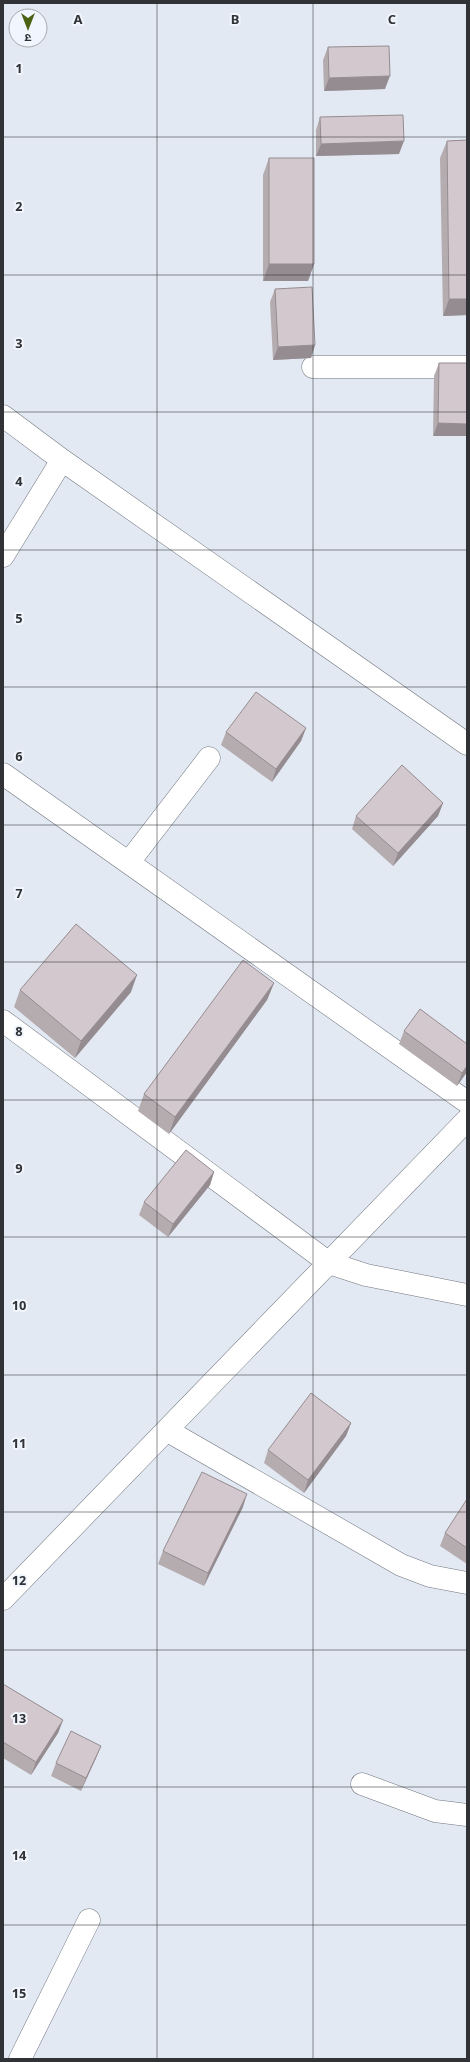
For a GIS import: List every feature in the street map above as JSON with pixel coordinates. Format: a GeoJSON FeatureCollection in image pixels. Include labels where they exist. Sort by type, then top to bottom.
{"type":"FeatureCollection","features":[{"type":"Feature","properties":{"kind":"street"},"geometry":{"type":"LineString","coordinates":[[314,367],[467,367]]}},
{"type":"Feature","properties":{"kind":"street"},"geometry":{"type":"LineString","coordinates":[[3,416],[62,460],[467,744]]}},
{"type":"Feature","properties":{"kind":"street"},"geometry":{"type":"LineString","coordinates":[[3,556],[62,460]]}},
{"type":"Feature","properties":{"kind":"street"},"geometry":{"type":"LineString","coordinates":[[129,862],[209,758]]}},
{"type":"Feature","properties":{"kind":"street"},"geometry":{"type":"LineString","coordinates":[[3,774],[467,1102]]}},
{"type":"Feature","properties":{"kind":"street"},"geometry":{"type":"LineString","coordinates":[[3,1021],[329,1262],[366,1275],[467,1295]]}},
{"type":"Feature","properties":{"kind":"street"},"geometry":{"type":"LineString","coordinates":[[3,1599],[168,1431],[467,1120]]}},
{"type":"Feature","properties":{"kind":"street"},"geometry":{"type":"LineString","coordinates":[[168,1431],[401,1565],[430,1576],[467,1583]]}},
{"type":"Feature","properties":{"kind":"street"},"geometry":{"type":"LineString","coordinates":[[362,1784],[435,1811],[467,1815]]}},
{"type":"Feature","properties":{"kind":"street"},"geometry":{"type":"LineString","coordinates":[[20,2059],[89,1920]]}},
{"type":"Feature","properties":{"kind":"building"},"geometry":{"type":"Polygon","coordinates":[[[389,46],[390,76],[329,78],[328,47],[389,46]]]}},
{"type":"Feature","properties":{"kind":"building"},"geometry":{"type":"Polygon","coordinates":[[[403,115],[404,141],[321,144],[320,117],[403,115]]]}},
{"type":"Feature","properties":{"kind":"building"},"geometry":{"type":"Polygon","coordinates":[[[467,140],[467,299],[449,299],[447,141],[467,140]]]}},
{"type":"Feature","properties":{"kind":"building"},"geometry":{"type":"Polygon","coordinates":[[[269,158],[314,158],[314,264],[269,264],[269,158]]]}},
{"type":"Feature","properties":{"kind":"building"},"geometry":{"type":"Polygon","coordinates":[[[312,287],[315,345],[278,347],[275,289],[312,287]]]}},
{"type":"Feature","properties":{"kind":"building"},"geometry":{"type":"Polygon","coordinates":[[[439,363],[467,363],[467,424],[438,423],[439,363]]]}},
{"type":"Feature","properties":{"kind":"building"},"geometry":{"type":"Polygon","coordinates":[[[256,692],[306,728],[276,769],[226,732],[256,692]]]}},
{"type":"Feature","properties":{"kind":"building"},"geometry":{"type":"Polygon","coordinates":[[[402,765],[443,803],[398,853],[356,816],[402,765]]]}},
{"type":"Feature","properties":{"kind":"building"},"geometry":{"type":"Polygon","coordinates":[[[76,924],[137,975],[81,1041],[20,990],[76,924]]]}},
{"type":"Feature","properties":{"kind":"building"},"geometry":{"type":"Polygon","coordinates":[[[243,960],[274,983],[175,1117],[144,1094],[243,960]]]}},
{"type":"Feature","properties":{"kind":"building"},"geometry":{"type":"Polygon","coordinates":[[[420,1009],[467,1044],[467,1066],[462,1073],[404,1031],[420,1009]]]}},
{"type":"Feature","properties":{"kind":"building"},"geometry":{"type":"Polygon","coordinates":[[[186,1150],[214,1172],[173,1224],[144,1202],[186,1150]]]}},
{"type":"Feature","properties":{"kind":"building"},"geometry":{"type":"Polygon","coordinates":[[[311,1393],[351,1423],[308,1480],[268,1450],[311,1393]]]}},
{"type":"Feature","properties":{"kind":"building"},"geometry":{"type":"Polygon","coordinates":[[[202,1472],[247,1494],[208,1573],[163,1551],[202,1472]]]}},
{"type":"Feature","properties":{"kind":"building"},"geometry":{"type":"Polygon","coordinates":[[[467,1499],[467,1548],[445,1533],[467,1499]]]}},
{"type":"Feature","properties":{"kind":"building"},"geometry":{"type":"Polygon","coordinates":[[[3,1684],[63,1720],[36,1762],[3,1742],[3,1684]]]}},
{"type":"Feature","properties":{"kind":"building"},"geometry":{"type":"Polygon","coordinates":[[[71,1731],[101,1746],[86,1778],[56,1763],[71,1731]]]}}]}
